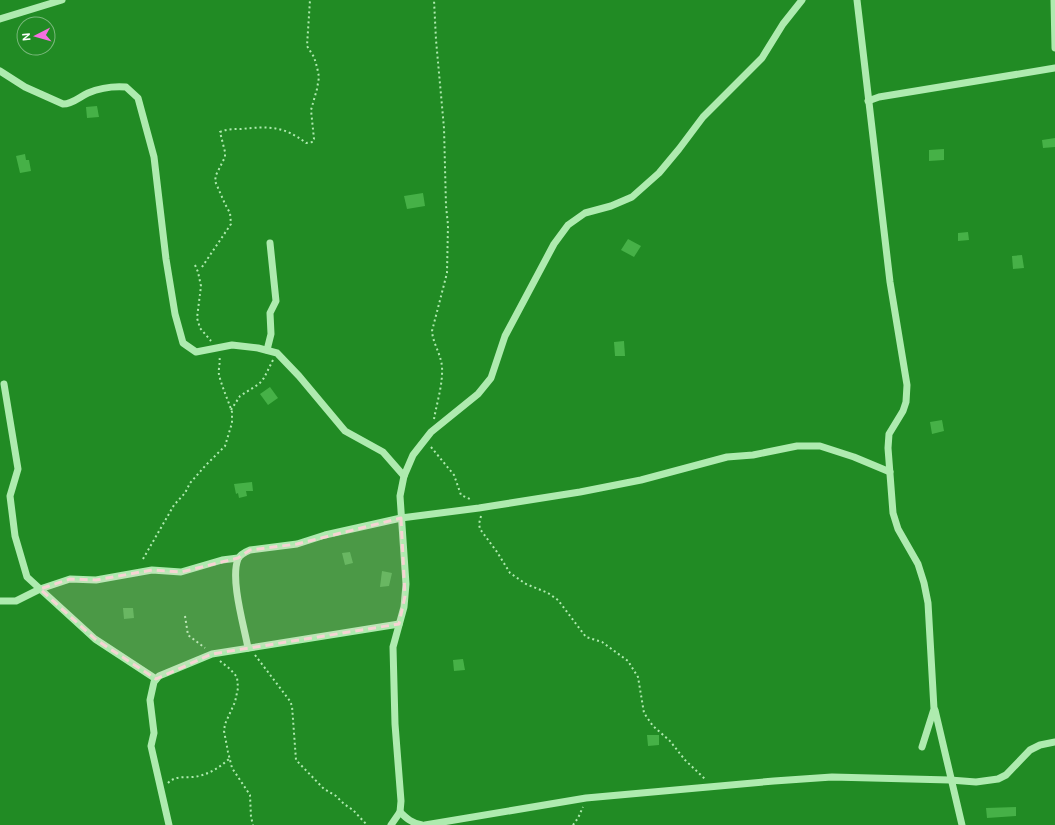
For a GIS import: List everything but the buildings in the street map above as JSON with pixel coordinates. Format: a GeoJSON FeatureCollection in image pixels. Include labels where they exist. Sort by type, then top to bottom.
{"type":"FeatureCollection","features":[{"type":"Feature","properties":{"kind":"street"},"geometry":{"type":"LineString","coordinates":[[0,19],[62,0]]}},
{"type":"Feature","properties":{"kind":"street"},"geometry":{"type":"LineString","coordinates":[[391,825],[400,812],[400,782],[395,724],[392,658],[393,647],[404,608],[406,584],[400,496],[404,476],[413,454],[431,432],[478,394],[491,378],[505,336],[554,244],[568,225],[585,213],[611,206],[632,197],[659,173],[703,117],[762,58],[783,24],[802,0]]}},
{"type":"Feature","properties":{"kind":"street"},"geometry":{"type":"LineString","coordinates":[[857,0],[890,282],[907,384],[906,402],[903,411],[889,434],[888,448],[893,513],[898,529],[918,564],[924,583],[928,602],[934,709],[962,825]]}},
{"type":"Feature","properties":{"kind":"street"},"geometry":{"type":"LineString","coordinates":[[1054,0],[1055,48]]}},
{"type":"Feature","properties":{"kind":"street"},"geometry":{"type":"LineString","coordinates":[[868,101],[879,97],[1055,68]]}},
{"type":"Feature","properties":{"kind":"street"},"geometry":{"type":"LineString","coordinates":[[0,71],[24,87],[62,104],[69,104],[89,92],[113,86],[126,87],[138,98],[154,157],[166,259],[175,314],[183,343],[196,352],[232,345],[258,348],[277,353],[300,376],[344,431],[383,452],[404,476]]}},
{"type":"Feature","properties":{"kind":"street"},"geometry":{"type":"LineString","coordinates":[[267,350],[270,334],[270,313],[276,301],[270,243]]}},
{"type":"Feature","properties":{"kind":"street"},"geometry":{"type":"LineString","coordinates":[[4,384],[18,469],[10,496],[15,536],[27,577],[95,638],[156,678]]}},
{"type":"Feature","properties":{"kind":"street"},"geometry":{"type":"LineString","coordinates":[[249,648],[235,573],[238,558],[244,552],[250,550],[297,544],[325,535],[401,518],[479,508],[580,492],[641,480],[727,457],[753,456],[797,446],[820,446],[854,456],[890,472]]}},
{"type":"Feature","properties":{"kind":"street"},"geometry":{"type":"LineString","coordinates":[[0,601],[16,601],[40,589],[70,579],[96,580],[152,570],[180,572],[222,560],[238,558]]}},
{"type":"Feature","properties":{"kind":"street"},"geometry":{"type":"LineString","coordinates":[[169,825],[151,746],[154,732],[150,700],[156,678],[212,654],[399,624]]}},
{"type":"Feature","properties":{"kind":"street"},"geometry":{"type":"LineString","coordinates":[[922,747],[934,709]]}},
{"type":"Feature","properties":{"kind":"street"},"geometry":{"type":"LineString","coordinates":[[400,812],[414,824],[424,825],[586,798],[774,780],[832,777],[976,782],[998,779],[1006,775],[1030,750],[1040,745],[1055,742]]}},
{"type":"Feature","properties":{"kind":"path"},"geometry":{"type":"LineString","coordinates":[[202,267],[231,224],[230,213],[215,181],[216,175],[225,157],[220,132],[226,130],[264,127],[290,132],[298,136],[306,143],[313,142],[311,110],[319,77],[314,57],[307,46],[310,0]]}},
{"type":"Feature","properties":{"kind":"path"},"geometry":{"type":"LineString","coordinates":[[431,432],[441,382],[442,366],[433,341],[432,331],[447,273],[448,225],[446,206],[444,128],[434,0]]}},
{"type":"Feature","properties":{"kind":"path"},"geometry":{"type":"LineString","coordinates":[[144,559],[174,505],[185,493],[190,483],[225,446],[232,423],[231,410],[218,372],[220,359],[216,348],[200,328],[197,318],[201,286],[195,265]]}},
{"type":"Feature","properties":{"kind":"path"},"geometry":{"type":"LineString","coordinates":[[231,410],[240,396],[259,384],[264,378],[277,353]]}},
{"type":"Feature","properties":{"kind":"path"},"geometry":{"type":"LineString","coordinates":[[425,440],[454,475],[461,495],[476,502],[481,515],[478,524],[480,529],[494,547],[510,573],[526,584],[553,596],[558,600],[586,637],[602,642],[628,661],[638,677],[644,713],[653,726],[712,786]]}},
{"type":"Feature","properties":{"kind":"path"},"geometry":{"type":"LineString","coordinates":[[185,616],[189,637],[202,645],[237,677],[238,688],[235,702],[225,724],[224,731],[232,768],[250,795],[250,817],[254,825]]}},
{"type":"Feature","properties":{"kind":"path"},"geometry":{"type":"LineString","coordinates":[[249,648],[290,701],[292,706],[296,760],[324,789],[336,796],[344,804],[356,812],[367,825]]}},
{"type":"Feature","properties":{"kind":"path"},"geometry":{"type":"LineString","coordinates":[[161,794],[171,780],[179,777],[200,776],[218,768],[229,758]]}},
{"type":"Feature","properties":{"kind":"path"},"geometry":{"type":"LineString","coordinates":[[573,825],[578,818],[586,798]]}},
{"type":"Feature","properties":{"kind":"highlighted area"},"geometry":{"type":"Polygon","coordinates":[[[401,518],[405,596],[399,624],[212,654],[156,679],[95,639],[40,589],[70,579],[96,580],[152,570],[181,572],[238,558],[250,550],[297,544],[401,518]]]}}]}
